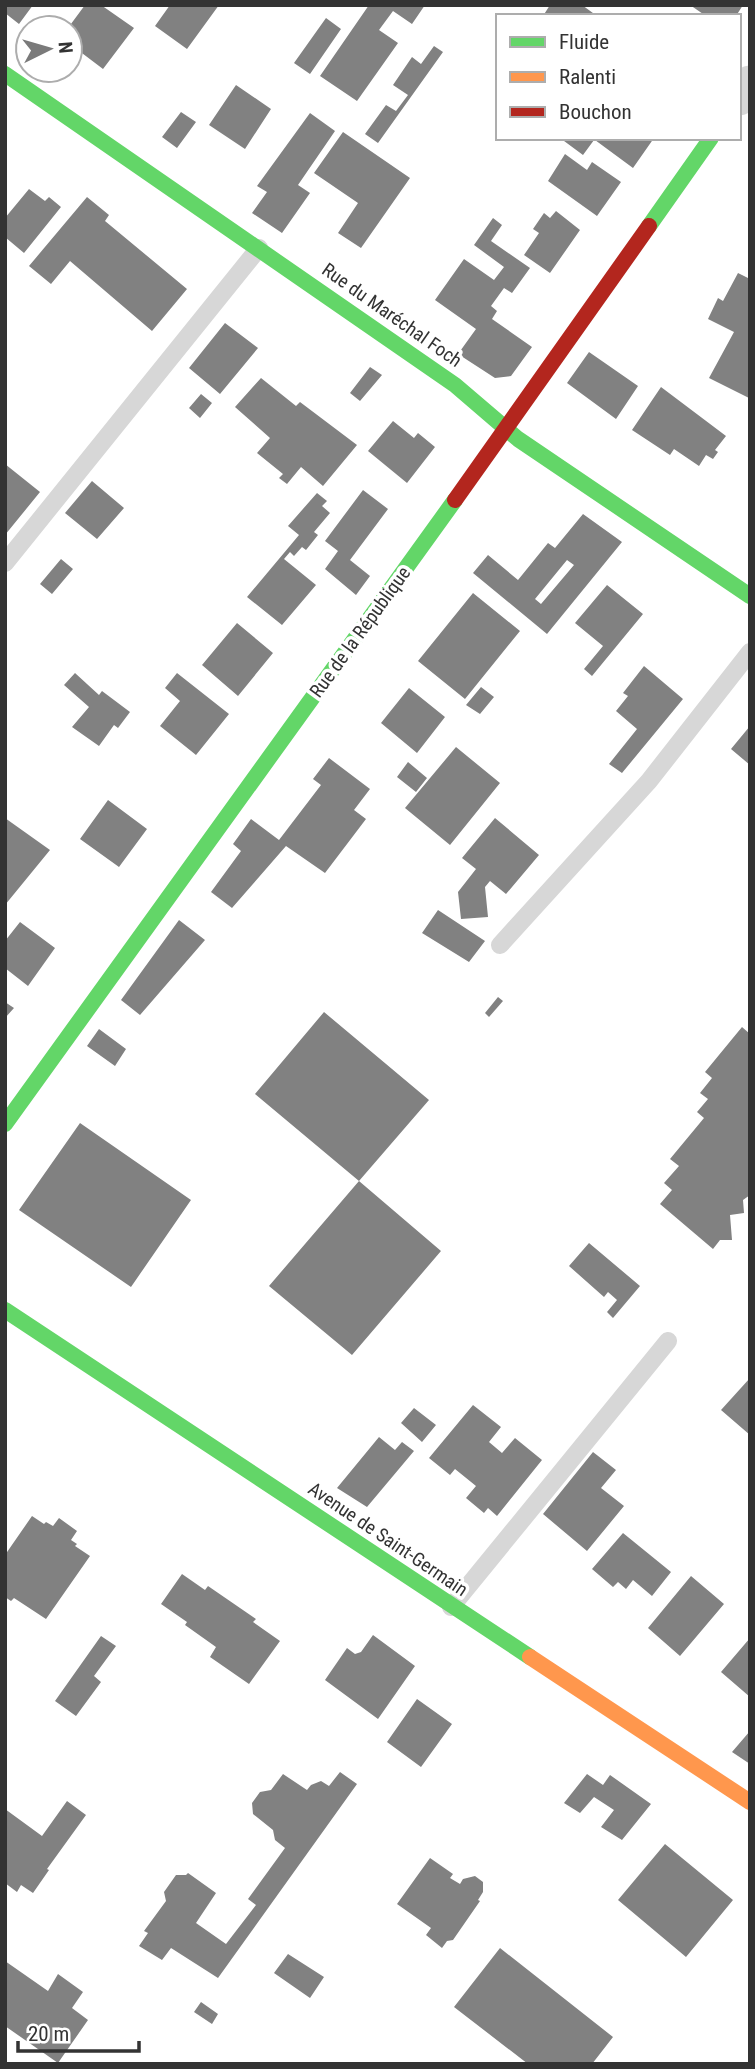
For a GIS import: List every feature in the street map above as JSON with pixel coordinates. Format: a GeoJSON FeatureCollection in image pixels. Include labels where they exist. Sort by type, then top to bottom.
{"type":"FeatureCollection","features":[{"type":"Feature","properties":{"kind":"street","name":"Rue du Maréchal Foch"},"geometry":{"type":"LineString","coordinates":[[5,74],[455,385],[505,429],[750,596]]}},
{"type":"Feature","properties":{"kind":"street","name":"Rue de la République"},"geometry":{"type":"LineString","coordinates":[[5,1124],[710,140]]}},
{"type":"Feature","properties":{"kind":"street","name":"Avenue de Saint-Germain"},"geometry":{"type":"LineString","coordinates":[[5,1310],[750,1802]]}},
{"type":"Feature","properties":{"kind":"lane"},"geometry":{"type":"LineString","coordinates":[[5,563],[259,248]]}},
{"type":"Feature","properties":{"kind":"lane"},"geometry":{"type":"LineString","coordinates":[[500,946],[649,780],[750,652]]}},
{"type":"Feature","properties":{"kind":"lane"},"geometry":{"type":"LineString","coordinates":[[451,1606],[668,1341]]}},
{"type":"Feature","properties":{"kind":"building"},"geometry":{"type":"Polygon","coordinates":[[[5,5],[33,5],[26,14],[14,14],[14,20],[5,13],[5,5]]]}},
{"type":"Feature","properties":{"kind":"building"},"geometry":{"type":"Polygon","coordinates":[[[85,5],[101,5],[134,28],[103,69],[84,55],[84,14],[78,14],[85,5]]]}},
{"type":"Feature","properties":{"kind":"building"},"geometry":{"type":"Polygon","coordinates":[[[170,5],[219,5],[187,49],[155,26],[170,5]]]}},
{"type":"Feature","properties":{"kind":"building"},"geometry":{"type":"Polygon","coordinates":[[[369,5],[425,5],[412,24],[393,11],[379,30],[398,43],[357,101],[320,76],[369,5]]]}},
{"type":"Feature","properties":{"kind":"building"},"geometry":{"type":"Polygon","coordinates":[[[550,5],[582,5],[594,14],[544,14],[550,5]]]}},
{"type":"Feature","properties":{"kind":"building"},"geometry":{"type":"Polygon","coordinates":[[[690,5],[743,5],[737,14],[703,14],[690,5]]]}},
{"type":"Feature","properties":{"kind":"building"},"geometry":{"type":"Polygon","coordinates":[[[326,18],[341,29],[310,74],[294,63],[326,18]]]}},
{"type":"Feature","properties":{"kind":"building"},"geometry":{"type":"Polygon","coordinates":[[[434,46],[443,52],[378,143],[365,134],[386,105],[396,111],[408,95],[393,85],[412,57],[421,64],[434,46]]]}},
{"type":"Feature","properties":{"kind":"building"},"geometry":{"type":"Polygon","coordinates":[[[236,85],[271,109],[245,149],[209,125],[236,85]]]}},
{"type":"Feature","properties":{"kind":"building"},"geometry":{"type":"Polygon","coordinates":[[[181,112],[196,122],[177,148],[162,137],[181,112]]]}},
{"type":"Feature","properties":{"kind":"building"},"geometry":{"type":"Polygon","coordinates":[[[310,113],[335,131],[298,185],[310,193],[282,233],[252,213],[267,192],[257,186],[310,113]]]}},
{"type":"Feature","properties":{"kind":"building"},"geometry":{"type":"Polygon","coordinates":[[[343,132],[410,178],[361,248],[338,233],[358,203],[314,173],[343,132]]]}},
{"type":"Feature","properties":{"kind":"building"},"geometry":{"type":"Polygon","coordinates":[[[563,140],[594,140],[583,155],[563,140]]]}},
{"type":"Feature","properties":{"kind":"building"},"geometry":{"type":"Polygon","coordinates":[[[595,140],[653,140],[633,168],[595,140]]]}},
{"type":"Feature","properties":{"kind":"building"},"geometry":{"type":"Polygon","coordinates":[[[565,154],[587,170],[592,162],[621,182],[597,216],[548,181],[565,154]]]}},
{"type":"Feature","properties":{"kind":"building"},"geometry":{"type":"Polygon","coordinates":[[[29,189],[45,201],[49,197],[61,207],[24,253],[5,237],[5,218],[29,189]]]}},
{"type":"Feature","properties":{"kind":"building"},"geometry":{"type":"Polygon","coordinates":[[[87,197],[109,215],[105,221],[187,289],[152,331],[70,261],[51,284],[29,266],[87,197]]]}},
{"type":"Feature","properties":{"kind":"building"},"geometry":{"type":"Polygon","coordinates":[[[556,211],[580,230],[550,273],[524,255],[539,233],[533,229],[544,213],[550,218],[556,211]]]}},
{"type":"Feature","properties":{"kind":"building"},"geometry":{"type":"Polygon","coordinates":[[[493,218],[502,225],[491,241],[530,268],[512,293],[504,288],[491,306],[497,311],[492,319],[532,347],[511,376],[495,378],[458,354],[476,329],[435,300],[464,259],[494,280],[504,267],[474,245],[493,218]]]}},
{"type":"Feature","properties":{"kind":"building"},"geometry":{"type":"Polygon","coordinates":[[[738,273],[750,279],[749,398],[709,378],[734,332],[708,319],[718,298],[723,301],[738,273]]]}},
{"type":"Feature","properties":{"kind":"building"},"geometry":{"type":"Polygon","coordinates":[[[225,323],[258,348],[220,394],[189,368],[225,323]]]}},
{"type":"Feature","properties":{"kind":"building"},"geometry":{"type":"Polygon","coordinates":[[[589,352],[638,386],[616,419],[567,383],[589,352]]]}},
{"type":"Feature","properties":{"kind":"building"},"geometry":{"type":"Polygon","coordinates":[[[370,367],[382,375],[360,401],[350,393],[370,367]]]}},
{"type":"Feature","properties":{"kind":"building"},"geometry":{"type":"Polygon","coordinates":[[[261,378],[296,406],[300,402],[357,445],[323,486],[301,467],[287,484],[279,478],[283,474],[257,453],[270,438],[235,407],[261,378]]]}},
{"type":"Feature","properties":{"kind":"building"},"geometry":{"type":"Polygon","coordinates":[[[661,387],[726,436],[715,450],[718,452],[713,459],[706,455],[699,466],[674,449],[670,455],[632,430],[661,387]]]}},
{"type":"Feature","properties":{"kind":"building"},"geometry":{"type":"Polygon","coordinates":[[[201,394],[212,403],[200,418],[189,408],[201,394]]]}},
{"type":"Feature","properties":{"kind":"building"},"geometry":{"type":"Polygon","coordinates":[[[393,421],[414,438],[418,433],[435,447],[407,483],[368,451],[393,421]]]}},
{"type":"Feature","properties":{"kind":"building"},"geometry":{"type":"Polygon","coordinates":[[[5,464],[40,492],[5,535],[5,464]]]}},
{"type":"Feature","properties":{"kind":"building"},"geometry":{"type":"Polygon","coordinates":[[[92,481],[124,508],[97,539],[65,513],[92,481]]]}},
{"type":"Feature","properties":{"kind":"building"},"geometry":{"type":"Polygon","coordinates":[[[363,490],[388,509],[350,560],[370,576],[356,595],[325,569],[338,551],[325,541],[363,490]]]}},
{"type":"Feature","properties":{"kind":"building"},"geometry":{"type":"Polygon","coordinates":[[[317,493],[327,501],[322,506],[330,513],[314,532],[318,535],[306,550],[302,547],[294,556],[290,552],[284,559],[316,585],[282,625],[247,597],[299,535],[288,526],[317,493]]]}},
{"type":"Feature","properties":{"kind":"building"},"geometry":{"type":"Polygon","coordinates":[[[583,514],[622,542],[547,634],[473,573],[488,555],[518,580],[548,543],[555,548],[583,514]],[[567,560],[535,599],[541,604],[574,565],[567,560]]]}},
{"type":"Feature","properties":{"kind":"building"},"geometry":{"type":"Polygon","coordinates":[[[61,559],[73,569],[52,594],[40,584],[61,559]]]}},
{"type":"Feature","properties":{"kind":"building"},"geometry":{"type":"Polygon","coordinates":[[[607,585],[643,614],[592,676],[584,669],[603,646],[575,623],[607,585]]]}},
{"type":"Feature","properties":{"kind":"building"},"geometry":{"type":"Polygon","coordinates":[[[473,593],[520,631],[465,699],[418,661],[473,593]]]}},
{"type":"Feature","properties":{"kind":"building"},"geometry":{"type":"Polygon","coordinates":[[[237,623],[273,653],[238,696],[202,665],[237,623]]]}},
{"type":"Feature","properties":{"kind":"building"},"geometry":{"type":"Polygon","coordinates":[[[644,666],[683,699],[622,773],[609,764],[637,729],[616,711],[628,696],[623,693],[644,666]]]}},
{"type":"Feature","properties":{"kind":"building"},"geometry":{"type":"Polygon","coordinates":[[[75,673],[99,695],[102,691],[130,712],[118,728],[114,725],[99,746],[72,727],[89,707],[64,685],[75,673]]]}},
{"type":"Feature","properties":{"kind":"building"},"geometry":{"type":"Polygon","coordinates":[[[177,673],[229,714],[196,755],[160,726],[180,701],[165,688],[177,673]]]}},
{"type":"Feature","properties":{"kind":"building"},"geometry":{"type":"Polygon","coordinates":[[[481,687],[494,697],[480,714],[466,705],[481,687]]]}},
{"type":"Feature","properties":{"kind":"building"},"geometry":{"type":"Polygon","coordinates":[[[409,688],[445,717],[417,753],[381,723],[409,688]]]}},
{"type":"Feature","properties":{"kind":"building"},"geometry":{"type":"Polygon","coordinates":[[[750,726],[750,765],[731,749],[750,726]]]}},
{"type":"Feature","properties":{"kind":"building"},"geometry":{"type":"Polygon","coordinates":[[[456,747],[500,783],[450,845],[405,808],[456,747]]]}},
{"type":"Feature","properties":{"kind":"building"},"geometry":{"type":"Polygon","coordinates":[[[329,758],[370,789],[354,810],[366,819],[325,873],[286,846],[232,908],[211,892],[241,851],[233,844],[251,819],[279,840],[321,785],[313,779],[329,758]]]}},
{"type":"Feature","properties":{"kind":"building"},"geometry":{"type":"Polygon","coordinates":[[[408,762],[427,778],[416,792],[397,777],[408,762]]]}},
{"type":"Feature","properties":{"kind":"building"},"geometry":{"type":"Polygon","coordinates":[[[108,800],[147,829],[119,867],[80,839],[108,800]]]}},
{"type":"Feature","properties":{"kind":"building"},"geometry":{"type":"Polygon","coordinates":[[[5,818],[50,850],[5,905],[5,818]]]}},
{"type":"Feature","properties":{"kind":"building"},"geometry":{"type":"Polygon","coordinates":[[[495,818],[539,855],[506,894],[490,881],[485,887],[488,917],[461,919],[458,892],[476,869],[462,858],[495,818]]]}},
{"type":"Feature","properties":{"kind":"building"},"geometry":{"type":"Polygon","coordinates":[[[438,910],[485,941],[469,962],[422,933],[438,910]]]}},
{"type":"Feature","properties":{"kind":"building"},"geometry":{"type":"Polygon","coordinates":[[[179,920],[205,940],[140,1015],[121,1000],[179,920]]]}},
{"type":"Feature","properties":{"kind":"building"},"geometry":{"type":"Polygon","coordinates":[[[20,922],[55,948],[28,986],[5,968],[5,941],[20,922]]]}},
{"type":"Feature","properties":{"kind":"building"},"geometry":{"type":"Polygon","coordinates":[[[498,997],[503,1001],[489,1017],[485,1013],[498,997]]]}},
{"type":"Feature","properties":{"kind":"building"},"geometry":{"type":"Polygon","coordinates":[[[5,1002],[14,1008],[5,1018],[5,1002]]]}},
{"type":"Feature","properties":{"kind":"building"},"geometry":{"type":"Polygon","coordinates":[[[324,1012],[429,1100],[359,1181],[255,1094],[324,1012]]]}},
{"type":"Feature","properties":{"kind":"building"},"geometry":{"type":"Polygon","coordinates":[[[742,1027],[750,1034],[750,1195],[743,1200],[744,1213],[730,1215],[732,1240],[720,1240],[713,1249],[660,1204],[672,1190],[664,1183],[679,1166],[670,1159],[704,1118],[697,1112],[708,1099],[700,1093],[712,1078],[705,1072],[742,1027]]]}},
{"type":"Feature","properties":{"kind":"building"},"geometry":{"type":"Polygon","coordinates":[[[99,1029],[126,1049],[115,1066],[87,1046],[99,1029]]]}},
{"type":"Feature","properties":{"kind":"building"},"geometry":{"type":"Polygon","coordinates":[[[80,1123],[191,1200],[131,1287],[19,1210],[80,1123]]]}},
{"type":"Feature","properties":{"kind":"building"},"geometry":{"type":"Polygon","coordinates":[[[359,1181],[441,1251],[352,1355],[269,1286],[359,1181]]]}},
{"type":"Feature","properties":{"kind":"building"},"geometry":{"type":"Polygon","coordinates":[[[589,1243],[640,1286],[613,1318],[607,1312],[617,1300],[608,1292],[604,1297],[569,1266],[589,1243]]]}},
{"type":"Feature","properties":{"kind":"building"},"geometry":{"type":"Polygon","coordinates":[[[750,1378],[750,1435],[721,1410],[750,1378]]]}},
{"type":"Feature","properties":{"kind":"building"},"geometry":{"type":"Polygon","coordinates":[[[473,1405],[501,1427],[489,1442],[502,1453],[515,1438],[542,1460],[497,1516],[488,1508],[484,1513],[466,1498],[476,1486],[455,1469],[450,1475],[429,1458],[473,1405]]]}},
{"type":"Feature","properties":{"kind":"building"},"geometry":{"type":"Polygon","coordinates":[[[414,1408],[436,1425],[422,1442],[401,1423],[414,1408]]]}},
{"type":"Feature","properties":{"kind":"building"},"geometry":{"type":"Polygon","coordinates":[[[379,1437],[395,1450],[402,1442],[414,1451],[367,1507],[337,1488],[379,1437]]]}},
{"type":"Feature","properties":{"kind":"building"},"geometry":{"type":"Polygon","coordinates":[[[593,1452],[616,1470],[601,1488],[624,1506],[587,1551],[543,1514],[593,1452]]]}},
{"type":"Feature","properties":{"kind":"building"},"geometry":{"type":"Polygon","coordinates":[[[32,1516],[53,1526],[59,1518],[77,1531],[71,1540],[90,1556],[46,1619],[14,1598],[11,1601],[5,1597],[5,1555],[32,1516]]]}},
{"type":"Feature","properties":{"kind":"building"},"geometry":{"type":"Polygon","coordinates":[[[623,1533],[671,1572],[652,1596],[633,1580],[626,1589],[618,1582],[613,1587],[592,1569],[623,1533]]]}},
{"type":"Feature","properties":{"kind":"building"},"geometry":{"type":"Polygon","coordinates":[[[182,1574],[205,1590],[208,1586],[256,1619],[253,1622],[280,1641],[249,1684],[210,1657],[216,1647],[161,1604],[182,1574]]]}},
{"type":"Feature","properties":{"kind":"building"},"geometry":{"type":"Polygon","coordinates":[[[691,1576],[724,1604],[680,1656],[648,1628],[691,1576]]]}},
{"type":"Feature","properties":{"kind":"building"},"geometry":{"type":"Polygon","coordinates":[[[373,1635],[415,1666],[378,1719],[325,1680],[347,1648],[355,1654],[361,1652],[373,1635]]]}},
{"type":"Feature","properties":{"kind":"building"},"geometry":{"type":"Polygon","coordinates":[[[101,1636],[116,1646],[94,1676],[101,1682],[76,1716],[55,1701],[101,1636]]]}},
{"type":"Feature","properties":{"kind":"building"},"geometry":{"type":"Polygon","coordinates":[[[750,1638],[750,1697],[721,1672],[750,1638]]]}},
{"type":"Feature","properties":{"kind":"building"},"geometry":{"type":"Polygon","coordinates":[[[417,1699],[452,1724],[421,1767],[387,1742],[417,1699]]]}},
{"type":"Feature","properties":{"kind":"building"},"geometry":{"type":"Polygon","coordinates":[[[750,1731],[750,1764],[732,1752],[750,1731]]]}},
{"type":"Feature","properties":{"kind":"building"},"geometry":{"type":"Polygon","coordinates":[[[340,1772],[357,1784],[218,1978],[171,1948],[162,1960],[139,1946],[148,1933],[144,1931],[166,1901],[164,1892],[176,1875],[188,1873],[216,1893],[196,1923],[226,1944],[256,1905],[248,1899],[285,1848],[275,1840],[273,1830],[253,1814],[252,1803],[260,1792],[271,1790],[283,1774],[307,1790],[321,1781],[329,1786],[340,1772]]]}},
{"type":"Feature","properties":{"kind":"building"},"geometry":{"type":"Polygon","coordinates":[[[587,1774],[603,1785],[610,1775],[651,1804],[622,1840],[601,1827],[614,1810],[594,1797],[580,1813],[564,1803],[587,1774]]]}},
{"type":"Feature","properties":{"kind":"building"},"geometry":{"type":"Polygon","coordinates":[[[67,1801],[86,1815],[33,1893],[21,1885],[17,1892],[5,1883],[5,1809],[42,1836],[67,1801]]]}},
{"type":"Feature","properties":{"kind":"building"},"geometry":{"type":"Polygon","coordinates":[[[665,1844],[733,1900],[686,1957],[618,1900],[665,1844]]]}},
{"type":"Feature","properties":{"kind":"building"},"geometry":{"type":"Polygon","coordinates":[[[430,1858],[453,1874],[450,1878],[460,1884],[463,1879],[475,1876],[483,1882],[483,1892],[478,1900],[480,1901],[453,1940],[447,1941],[442,1948],[426,1935],[431,1928],[397,1904],[430,1858]]]}},
{"type":"Feature","properties":{"kind":"building"},"geometry":{"type":"Polygon","coordinates":[[[500,1948],[613,2037],[592,2064],[528,2064],[454,2007],[500,1948]]]}},
{"type":"Feature","properties":{"kind":"building"},"geometry":{"type":"Polygon","coordinates":[[[288,1954],[324,1977],[310,1998],[274,1973],[288,1954]]]}},
{"type":"Feature","properties":{"kind":"building"},"geometry":{"type":"Polygon","coordinates":[[[5,1961],[48,1991],[58,1974],[83,1992],[72,2008],[88,2020],[58,2063],[5,2026],[5,1961]]]}},
{"type":"Feature","properties":{"kind":"building"},"geometry":{"type":"Polygon","coordinates":[[[201,2002],[218,2014],[212,2024],[194,2012],[201,2002]]]}},
{"type":"Feature","properties":{"kind":"traffic: fast"},"geometry":{"type":"LineString","coordinates":[[5,74],[455,385],[518,439],[750,596]]}},
{"type":"Feature","properties":{"kind":"traffic: fast"},"geometry":{"type":"LineString","coordinates":[[649,226],[710,140]]}},
{"type":"Feature","properties":{"kind":"traffic: fast"},"geometry":{"type":"LineString","coordinates":[[5,1124],[455,500]]}},
{"type":"Feature","properties":{"kind":"traffic: fast"},"geometry":{"type":"LineString","coordinates":[[5,1310],[530,1657]]}},
{"type":"Feature","properties":{"kind":"traffic: slow"},"geometry":{"type":"LineString","coordinates":[[530,1657],[750,1802]]}},
{"type":"Feature","properties":{"kind":"traffic: jam"},"geometry":{"type":"LineString","coordinates":[[455,500],[649,226]]}}]}
